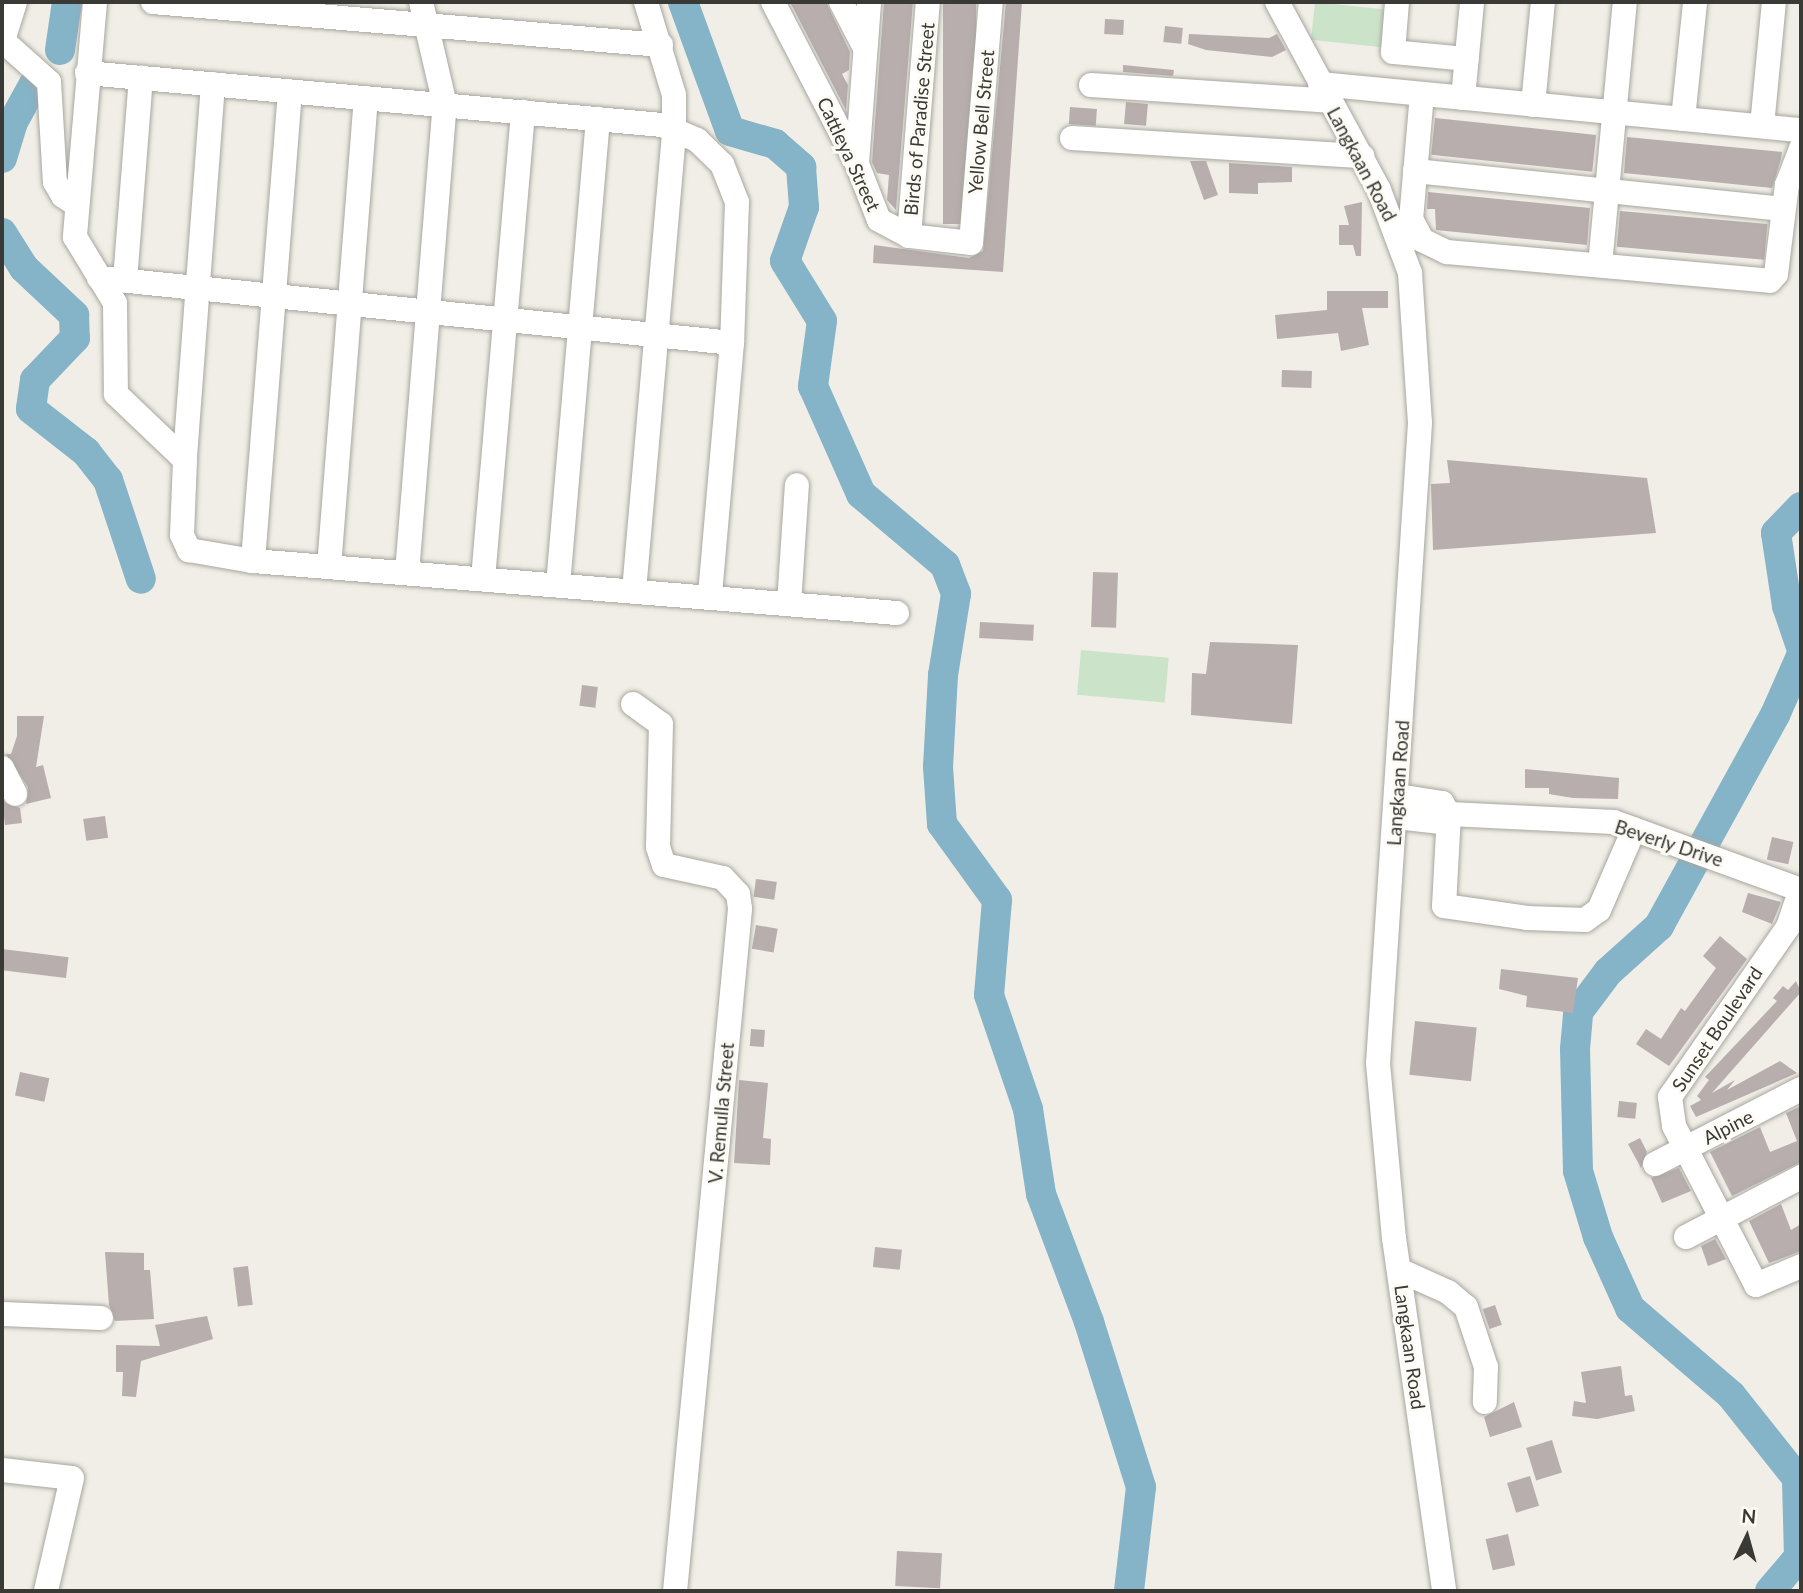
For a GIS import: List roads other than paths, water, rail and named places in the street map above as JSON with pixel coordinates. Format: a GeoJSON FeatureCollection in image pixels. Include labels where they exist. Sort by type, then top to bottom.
{"type":"FeatureCollection","features":[{"type":"Feature","properties":{"kind":"street"},"geometry":{"type":"LineString","coordinates":[[15,2],[3,41],[49,82],[55,182],[63,196],[77,205]]}},
{"type":"Feature","properties":{"kind":"street"},"geometry":{"type":"LineString","coordinates":[[95,2],[75,237],[115,303],[116,394],[185,460]]}},
{"type":"Feature","properties":{"kind":"street"},"geometry":{"type":"LineString","coordinates":[[153,2],[661,45]]}},
{"type":"Feature","properties":{"kind":"street"},"geometry":{"type":"LineString","coordinates":[[407,573],[445,105],[421,2]]}},
{"type":"Feature","properties":{"kind":"street"},"geometry":{"type":"LineString","coordinates":[[634,591],[674,130],[674,95],[646,2]]}},
{"type":"Feature","properties":{"kind":"street","name":"Cattleya Street"},"geometry":{"type":"LineString","coordinates":[[773,2],[857,164],[879,220],[888,229],[909,236],[971,243]]}},
{"type":"Feature","properties":{"kind":"street"},"geometry":{"type":"LineString","coordinates":[[841,2],[865,48]]}},
{"type":"Feature","properties":{"kind":"street"},"geometry":{"type":"LineString","coordinates":[[857,164],[869,2]]}},
{"type":"Feature","properties":{"kind":"street","name":"Birds of Paradise Street"},"geometry":{"type":"LineString","coordinates":[[909,236],[928,2]]}},
{"type":"Feature","properties":{"kind":"street","name":"Yellow Bell Street"},"geometry":{"type":"LineString","coordinates":[[971,243],[991,2]]}},
{"type":"Feature","properties":{"kind":"street","name":"Langkaan Road"},"geometry":{"type":"LineString","coordinates":[[1277,2],[1324,92],[1362,156],[1399,234],[1410,273],[1420,423],[1398,806],[1382,960],[1378,1063],[1399,1270],[1444,1591]]}},
{"type":"Feature","properties":{"kind":"street"},"geometry":{"type":"LineString","coordinates":[[1397,2],[1393,51],[1466,59]]}},
{"type":"Feature","properties":{"kind":"street"},"geometry":{"type":"LineString","coordinates":[[1462,98],[1472,2]]}},
{"type":"Feature","properties":{"kind":"street"},"geometry":{"type":"LineString","coordinates":[[1533,104],[1543,2]]}},
{"type":"Feature","properties":{"kind":"street"},"geometry":{"type":"LineString","coordinates":[[1600,265],[1625,2]]}},
{"type":"Feature","properties":{"kind":"street"},"geometry":{"type":"LineString","coordinates":[[1683,119],[1695,2]]}},
{"type":"Feature","properties":{"kind":"street"},"geometry":{"type":"LineString","coordinates":[[1762,126],[1774,2]]}},
{"type":"Feature","properties":{"kind":"street"},"geometry":{"type":"LineString","coordinates":[[87,73],[662,125],[696,141],[722,164],[737,202],[732,344],[710,597]]}},
{"type":"Feature","properties":{"kind":"street"},"geometry":{"type":"LineString","coordinates":[[125,280],[141,78]]}},
{"type":"Feature","properties":{"kind":"street"},"geometry":{"type":"LineString","coordinates":[[214,84],[185,460],[183,544],[189,550],[253,561],[897,612]]}},
{"type":"Feature","properties":{"kind":"street"},"geometry":{"type":"LineString","coordinates":[[1091,85],[1422,94],[1801,130]]}},
{"type":"Feature","properties":{"kind":"street"},"geometry":{"type":"LineString","coordinates":[[253,561],[277,295],[290,91]]}},
{"type":"Feature","properties":{"kind":"street"},"geometry":{"type":"LineString","coordinates":[[1422,94],[1410,219],[1422,240],[1447,252],[1770,281],[1776,275],[1783,209],[1801,148]]}},
{"type":"Feature","properties":{"kind":"street"},"geometry":{"type":"LineString","coordinates":[[329,567],[353,303],[366,98]]}},
{"type":"Feature","properties":{"kind":"street"},"geometry":{"type":"LineString","coordinates":[[483,579],[523,112]]}},
{"type":"Feature","properties":{"kind":"street"},"geometry":{"type":"LineString","coordinates":[[558,585],[598,119]]}},
{"type":"Feature","properties":{"kind":"street"},"geometry":{"type":"LineString","coordinates":[[1072,138],[1362,156]]}},
{"type":"Feature","properties":{"kind":"street"},"geometry":{"type":"LineString","coordinates":[[1415,171],[1783,209]]}},
{"type":"Feature","properties":{"kind":"street"},"geometry":{"type":"LineString","coordinates":[[99,278],[353,303],[505,323],[732,344]]}},
{"type":"Feature","properties":{"kind":"street"},"geometry":{"type":"LineString","coordinates":[[789,604],[797,485]]}},
{"type":"Feature","properties":{"kind":"street","name":"V. Remulla Street"},"geometry":{"type":"LineString","coordinates":[[633,704],[661,723],[658,847],[664,864],[723,878],[738,894],[740,909],[675,1591]]}},
{"type":"Feature","properties":{"kind":"street"},"geometry":{"type":"LineString","coordinates":[[2,768],[15,794]]}},
{"type":"Feature","properties":{"kind":"street","name":"Beverly Drive"},"geometry":{"type":"LineString","coordinates":[[1398,806],[1441,822],[1449,814],[1614,822],[1801,889]]}},
{"type":"Feature","properties":{"kind":"street"},"geometry":{"type":"LineString","coordinates":[[1449,814],[1444,906],[1527,918],[1585,920],[1599,910],[1634,829]]}},
{"type":"Feature","properties":{"kind":"street","name":"Sunset Boulevard"},"geometry":{"type":"LineString","coordinates":[[1801,889],[1788,928],[1676,1082],[1671,1112],[1686,1149],[1756,1285],[1801,1266]]}},
{"type":"Feature","properties":{"kind":"street","name":"Alpine"},"geometry":{"type":"LineString","coordinates":[[1655,1164],[1801,1089]]}},
{"type":"Feature","properties":{"kind":"street"},"geometry":{"type":"LineString","coordinates":[[1686,1237],[1801,1177]]}},
{"type":"Feature","properties":{"kind":"street"},"geometry":{"type":"LineString","coordinates":[[1399,1270],[1448,1292],[1466,1307],[1486,1367],[1485,1402]]}},
{"type":"Feature","properties":{"kind":"street"},"geometry":{"type":"LineString","coordinates":[[2,1314],[101,1318]]}},
{"type":"Feature","properties":{"kind":"street"},"geometry":{"type":"LineString","coordinates":[[2,1471],[72,1478],[46,1591]]}},
{"type":"Feature","properties":{"kind":"waterway"},"geometry":{"type":"LineString","coordinates":[[60,50],[67,2]]}},
{"type":"Feature","properties":{"kind":"waterway"},"geometry":{"type":"LineString","coordinates":[[683,2],[730,131],[775,144],[801,167],[804,207],[785,261],[822,321],[813,386],[861,494],[945,565],[956,594],[943,675],[938,767],[942,824],[997,900],[989,995],[1028,1109],[1041,1194],[1089,1322],[1141,1487],[1129,1591]]}},
{"type":"Feature","properties":{"kind":"waterway"},"geometry":{"type":"LineString","coordinates":[[2,158],[13,122],[34,84]]}},
{"type":"Feature","properties":{"kind":"waterway"},"geometry":{"type":"LineString","coordinates":[[2,233],[24,268],[74,315],[75,338],[35,380],[31,409],[86,452],[108,480],[141,579]]}},
{"type":"Feature","properties":{"kind":"waterway"},"geometry":{"type":"LineString","coordinates":[[1801,507],[1776,533],[1787,606],[1801,647]]}},
{"type":"Feature","properties":{"kind":"waterway"},"geometry":{"type":"LineString","coordinates":[[1770,1591],[1799,1557],[1797,1478],[1731,1395],[1630,1308],[1598,1237],[1578,1171],[1575,1049],[1578,1012],[1608,972],[1659,926],[1775,715],[1801,656]]}}]}
